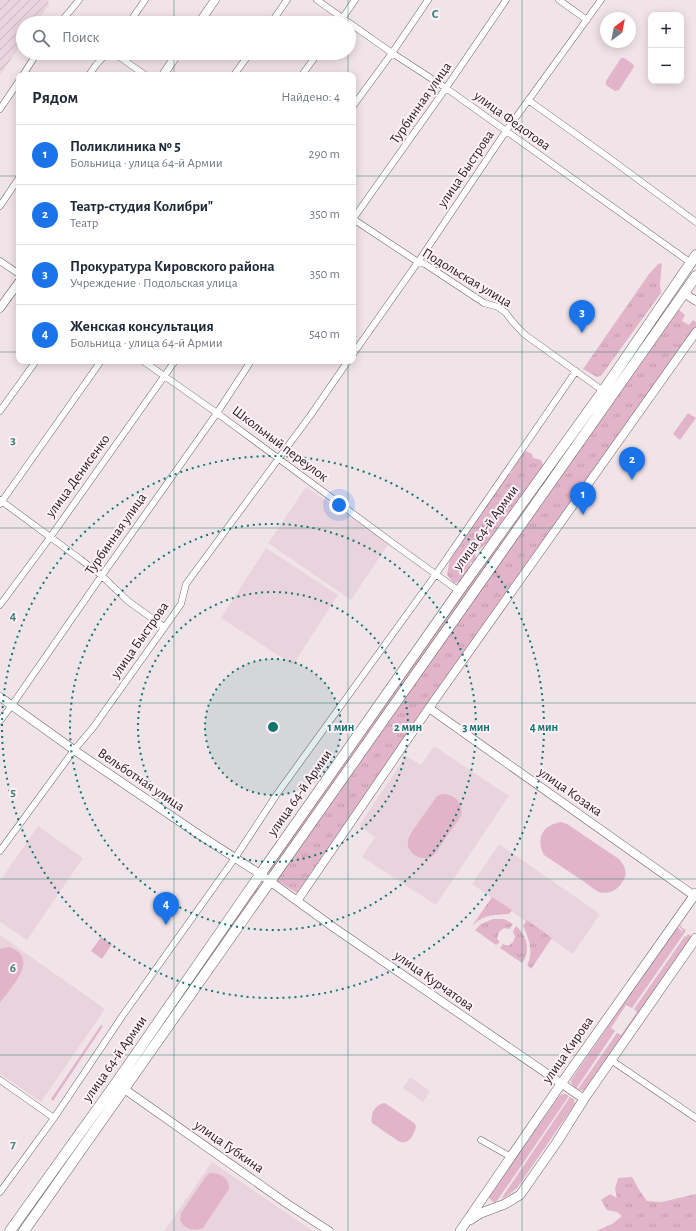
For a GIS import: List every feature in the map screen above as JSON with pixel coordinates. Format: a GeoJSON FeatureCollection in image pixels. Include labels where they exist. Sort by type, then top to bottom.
{"type":"FeatureCollection","features":[{"type":"Feature","properties":{"kind":"highway","name":"улица 64-й Армии"},"geometry":{"type":"LineString","coordinates":[[24,1231],[260,874],[459,590],[603,391],[693,259]]}},
{"type":"Feature","properties":{"kind":"highway","name":"улица 64-й Армии"},"geometry":{"type":"LineString","coordinates":[[10,1231],[120,1086],[271,882],[696,276]]}},
{"type":"Feature","properties":{"kind":"highway"},"geometry":{"type":"LineString","coordinates":[[534,486],[544,493]]}},
{"type":"Feature","properties":{"kind":"main road","name":"улица Кирова"},"geometry":{"type":"LineString","coordinates":[[462,1228],[561,1084],[695,895]]}},
{"type":"Feature","properties":{"kind":"main road","name":"улица Кирова"},"geometry":{"type":"LineString","coordinates":[[462,1228],[481,1213],[505,1204],[520,1195],[557,1142],[584,1099],[696,938]]}},
{"type":"Feature","properties":{"kind":"street"},"geometry":{"type":"LineString","coordinates":[[66,16],[79,0]]}},
{"type":"Feature","properties":{"kind":"street"},"geometry":{"type":"LineString","coordinates":[[134,16],[145,0]]}},
{"type":"Feature","properties":{"kind":"street"},"geometry":{"type":"LineString","coordinates":[[204,16],[215,0]]}},
{"type":"Feature","properties":{"kind":"street"},"geometry":{"type":"LineString","coordinates":[[276,16],[287,0]]}},
{"type":"Feature","properties":{"kind":"street","name":"улица Федотова"},"geometry":{"type":"LineString","coordinates":[[317,0],[336,16]]}},
{"type":"Feature","properties":{"kind":"street"},"geometry":{"type":"LineString","coordinates":[[344,16],[356,0]]}},
{"type":"Feature","properties":{"kind":"street"},"geometry":{"type":"LineString","coordinates":[[356,102],[428,0]]}},
{"type":"Feature","properties":{"kind":"street","name":"Турбинная улица"},"geometry":{"type":"LineString","coordinates":[[356,215],[506,0]]}},
{"type":"Feature","properties":{"kind":"street"},"geometry":{"type":"LineString","coordinates":[[559,0],[587,20]]}},
{"type":"Feature","properties":{"kind":"street","name":"улица Быстрова"},"geometry":{"type":"LineString","coordinates":[[356,350],[418,262],[506,131],[601,0]]}},
{"type":"Feature","properties":{"kind":"street","name":"улица Федотова"},"geometry":{"type":"LineString","coordinates":[[356,30],[446,88],[506,131],[693,259]]}},
{"type":"Feature","properties":{"kind":"street"},"geometry":{"type":"LineString","coordinates":[[25,72],[33,60]]}},
{"type":"Feature","properties":{"kind":"street"},"geometry":{"type":"LineString","coordinates":[[91,72],[101,60]]}},
{"type":"Feature","properties":{"kind":"street"},"geometry":{"type":"LineString","coordinates":[[124,60],[141,72]]}},
{"type":"Feature","properties":{"kind":"street"},"geometry":{"type":"LineString","coordinates":[[165,72],[173,60]]}},
{"type":"Feature","properties":{"kind":"street"},"geometry":{"type":"LineString","coordinates":[[236,72],[245,60]]}},
{"type":"Feature","properties":{"kind":"street"},"geometry":{"type":"LineString","coordinates":[[304,72],[313,60]]}},
{"type":"Feature","properties":{"kind":"street"},"geometry":{"type":"LineString","coordinates":[[0,109],[16,85]]}},
{"type":"Feature","properties":{"kind":"street"},"geometry":{"type":"LineString","coordinates":[[528,100],[696,222]]}},
{"type":"Feature","properties":{"kind":"street"},"geometry":{"type":"LineString","coordinates":[[0,206],[16,182]]}},
{"type":"Feature","properties":{"kind":"street","name":"Подольская улица"},"geometry":{"type":"LineString","coordinates":[[356,221],[484,303],[498,307],[506,313],[524,334],[612,397]]}},
{"type":"Feature","properties":{"kind":"street"},"geometry":{"type":"LineString","coordinates":[[0,260],[16,272]]}},
{"type":"Feature","properties":{"kind":"street"},"geometry":{"type":"LineString","coordinates":[[0,308],[16,286]]}},
{"type":"Feature","properties":{"kind":"street"},"geometry":{"type":"LineString","coordinates":[[684,293],[696,301]]}},
{"type":"Feature","properties":{"kind":"street"},"geometry":{"type":"LineString","coordinates":[[297,901],[429,708],[696,332]]}},
{"type":"Feature","properties":{"kind":"street"},"geometry":{"type":"LineString","coordinates":[[0,412],[34,364]]}},
{"type":"Feature","properties":{"kind":"street"},"geometry":{"type":"LineString","coordinates":[[99,364],[1,502],[71,552],[102,576],[128,601],[164,627]]}},
{"type":"Feature","properties":{"kind":"street","name":"Школьный переулок"},"geometry":{"type":"LineString","coordinates":[[147,364],[217,413],[459,590]]}},
{"type":"Feature","properties":{"kind":"street","name":"улица Денисенко"},"geometry":{"type":"LineString","coordinates":[[0,605],[173,364]]}},
{"type":"Feature","properties":{"kind":"street","name":"Турбинная улица"},"geometry":{"type":"LineString","coordinates":[[0,721],[217,413],[249,364]]}},
{"type":"Feature","properties":{"kind":"street","name":"улица Быстрова"},"geometry":{"type":"LineString","coordinates":[[0,851],[74,750],[92,729],[181,604],[186,584],[346,364]]}},
{"type":"Feature","properties":{"kind":"street","name":"улица 64-й Армии"},"geometry":{"type":"LineString","coordinates":[[0,1192],[54,1118],[123,1015],[282,788],[436,574],[576,371]]}},
{"type":"Feature","properties":{"kind":"street","name":"Вельботная улица"},"geometry":{"type":"LineString","coordinates":[[0,697],[74,750],[271,882]]}},
{"type":"Feature","properties":{"kind":"street","name":"улица Козака"},"geometry":{"type":"LineString","coordinates":[[429,708],[695,895]]}},
{"type":"Feature","properties":{"kind":"street","name":"улица Курчатова"},"geometry":{"type":"LineString","coordinates":[[271,882],[340,932],[584,1099]]}},
{"type":"Feature","properties":{"kind":"street"},"geometry":{"type":"LineString","coordinates":[[611,1060],[696,1118]]}},
{"type":"Feature","properties":{"kind":"street"},"geometry":{"type":"LineString","coordinates":[[0,1080],[54,1118]]}},
{"type":"Feature","properties":{"kind":"street","name":"улица Губкина"},"geometry":{"type":"LineString","coordinates":[[120,1086],[286,1203],[329,1231]]}},
{"type":"Feature","properties":{"kind":"street"},"geometry":{"type":"LineString","coordinates":[[481,1140],[511,1157]]}},
{"type":"Feature","properties":{"kind":"shaded area"},"geometry":{"type":"Polygon","coordinates":[[[0,0],[48,0],[49,5],[41,16],[16,16],[16,52],[0,75],[0,0]]]}},
{"type":"Feature","properties":{"kind":"shaded area"},"geometry":{"type":"Polygon","coordinates":[[[306,487],[389,543],[351,600],[268,543],[306,487]]]}},
{"type":"Feature","properties":{"kind":"shaded area"},"geometry":{"type":"Polygon","coordinates":[[[266,548],[338,595],[293,665],[221,618],[266,548]]]}},
{"type":"Feature","properties":{"kind":"shaded area"},"geometry":{"type":"Polygon","coordinates":[[[434,746],[509,796],[436,905],[362,857],[375,837],[359,826],[406,756],[421,765],[434,746]]]}},
{"type":"Feature","properties":{"kind":"shaded area"},"geometry":{"type":"Polygon","coordinates":[[[38,826],[83,858],[27,940],[0,922],[0,881],[38,826]]]}},
{"type":"Feature","properties":{"kind":"shaded area"},"geometry":{"type":"Polygon","coordinates":[[[499,844],[600,914],[573,954],[472,884],[499,844]]]}},
{"type":"Feature","properties":{"kind":"shaded area"},"geometry":{"type":"Polygon","coordinates":[[[0,935],[105,1009],[41,1102],[0,1074],[0,935]]]}},
{"type":"Feature","properties":{"kind":"shaded area"},"geometry":{"type":"Polygon","coordinates":[[[410,1077],[430,1091],[423,1102],[403,1088],[410,1077]]]}},
{"type":"Feature","properties":{"kind":"shaded area"},"geometry":{"type":"Polygon","coordinates":[[[212,1162],[313,1231],[164,1231],[212,1162]]]}},
{"type":"Feature","properties":{"kind":"green space"},"geometry":{"type":"Polygon","coordinates":[[[621,58],[624,58],[633,64],[634,67],[619,90],[615,91],[606,85],[606,81],[621,58]]]}},
{"type":"Feature","properties":{"kind":"green space"},"geometry":{"type":"Polygon","coordinates":[[[662,263],[660,283],[661,293],[601,376],[597,377],[583,369],[649,274],[658,264],[662,263]]]}},
{"type":"Feature","properties":{"kind":"green space"},"geometry":{"type":"Polygon","coordinates":[[[678,309],[685,315],[682,321],[689,325],[693,320],[696,322],[696,327],[431,698],[297,893],[276,880],[678,309]]]}},
{"type":"Feature","properties":{"kind":"green space"},"geometry":{"type":"Polygon","coordinates":[[[688,413],[696,418],[680,440],[673,434],[688,413]]]}},
{"type":"Feature","properties":{"kind":"green space"},"geometry":{"type":"Polygon","coordinates":[[[526,451],[532,454],[533,458],[541,460],[543,465],[540,474],[534,482],[529,485],[527,491],[503,520],[492,538],[477,552],[475,555],[475,561],[470,563],[465,577],[459,582],[454,583],[447,575],[449,563],[453,554],[460,546],[486,504],[496,493],[498,486],[506,476],[511,473],[516,461],[522,453],[526,451]]]}},
{"type":"Feature","properties":{"kind":"green space"},"geometry":{"type":"Polygon","coordinates":[[[528,501],[531,503],[270,872],[268,870],[528,501]]]}},
{"type":"Feature","properties":{"kind":"green space"},"geometry":{"type":"Polygon","coordinates":[[[447,794],[458,800],[462,811],[461,816],[434,855],[427,858],[415,856],[408,846],[411,833],[437,796],[447,794]]]}},
{"type":"Feature","properties":{"kind":"green space"},"geometry":{"type":"Polygon","coordinates":[[[561,822],[567,824],[619,859],[626,872],[625,878],[619,887],[606,893],[599,892],[544,855],[540,843],[542,833],[549,826],[561,822]]]}},
{"type":"Feature","properties":{"kind":"green space"},"geometry":{"type":"Polygon","coordinates":[[[256,887],[258,887],[258,890],[128,1077],[125,1078],[256,887]]]}},
{"type":"Feature","properties":{"kind":"green space"},"geometry":{"type":"Polygon","coordinates":[[[492,897],[512,910],[509,914],[485,917],[472,926],[492,897]]]}},
{"type":"Feature","properties":{"kind":"green space"},"geometry":{"type":"Polygon","coordinates":[[[493,919],[504,919],[513,924],[509,929],[504,928],[499,932],[497,939],[500,942],[496,945],[475,930],[481,924],[493,919]]]}},
{"type":"Feature","properties":{"kind":"green space"},"geometry":{"type":"Polygon","coordinates":[[[527,920],[552,938],[531,969],[527,965],[530,955],[530,946],[523,926],[527,920]]]}},
{"type":"Feature","properties":{"kind":"green space"},"geometry":{"type":"Polygon","coordinates":[[[681,925],[681,927],[686,930],[683,935],[632,1008],[626,1005],[611,1028],[615,1031],[576,1089],[571,1083],[571,1080],[677,927],[682,931],[681,933],[683,930],[679,927],[681,925]]]}},
{"type":"Feature","properties":{"kind":"green space"},"geometry":{"type":"Polygon","coordinates":[[[516,926],[523,934],[527,949],[525,959],[522,963],[500,948],[503,944],[508,946],[513,942],[515,937],[513,931],[516,926]]]}},
{"type":"Feature","properties":{"kind":"green space"},"geometry":{"type":"Polygon","coordinates":[[[688,934],[694,938],[586,1090],[583,1091],[578,1089],[617,1033],[621,1035],[637,1012],[634,1009],[685,936],[686,937],[688,934]]]}},
{"type":"Feature","properties":{"kind":"green space"},"geometry":{"type":"Polygon","coordinates":[[[101,937],[112,944],[102,959],[91,951],[101,937]]]}},
{"type":"Feature","properties":{"kind":"green space"},"geometry":{"type":"Polygon","coordinates":[[[9,947],[18,952],[23,958],[23,965],[21,973],[0,1003],[0,949],[9,947]]]}},
{"type":"Feature","properties":{"kind":"green space"},"geometry":{"type":"Polygon","coordinates":[[[101,1025],[103,1026],[53,1101],[51,1099],[101,1025]]]}},
{"type":"Feature","properties":{"kind":"green space"},"geometry":{"type":"Polygon","coordinates":[[[563,1094],[569,1096],[499,1198],[496,1202],[493,1202],[489,1196],[560,1095],[563,1094]]]}},
{"type":"Feature","properties":{"kind":"green space"},"geometry":{"type":"Polygon","coordinates":[[[570,1097],[574,1099],[575,1104],[517,1188],[501,1199],[570,1097]]]}},
{"type":"Feature","properties":{"kind":"green space"},"geometry":{"type":"Polygon","coordinates":[[[385,1103],[414,1123],[416,1126],[414,1133],[408,1141],[398,1141],[372,1123],[374,1110],[378,1105],[385,1103]]]}},
{"type":"Feature","properties":{"kind":"green space"},"geometry":{"type":"Polygon","coordinates":[[[210,1173],[224,1177],[228,1182],[229,1189],[203,1228],[187,1228],[180,1220],[181,1213],[206,1176],[210,1173]]]}},
{"type":"Feature","properties":{"kind":"green space"},"geometry":{"type":"Polygon","coordinates":[[[632,1177],[647,1201],[662,1202],[696,1194],[696,1231],[596,1231],[612,1224],[622,1216],[617,1212],[607,1210],[601,1200],[610,1194],[617,1198],[615,1189],[618,1178],[632,1177]]]}},
{"type":"Feature","properties":{"kind":"place","name":"Прокуратура Кировского района"},"geometry":{"type":"Point","coordinates":[582,333]}},
{"type":"Feature","properties":{"kind":"place","name":"Театр-студия Колибри\""},"geometry":{"type":"Point","coordinates":[632,480]}},
{"type":"Feature","properties":{"kind":"place","name":"Поликлиника № 5"},"geometry":{"type":"Point","coordinates":[583,515]}},
{"type":"Feature","properties":{"kind":"place","name":"Женская консультация"},"geometry":{"type":"Point","coordinates":[166,925]}}]}
